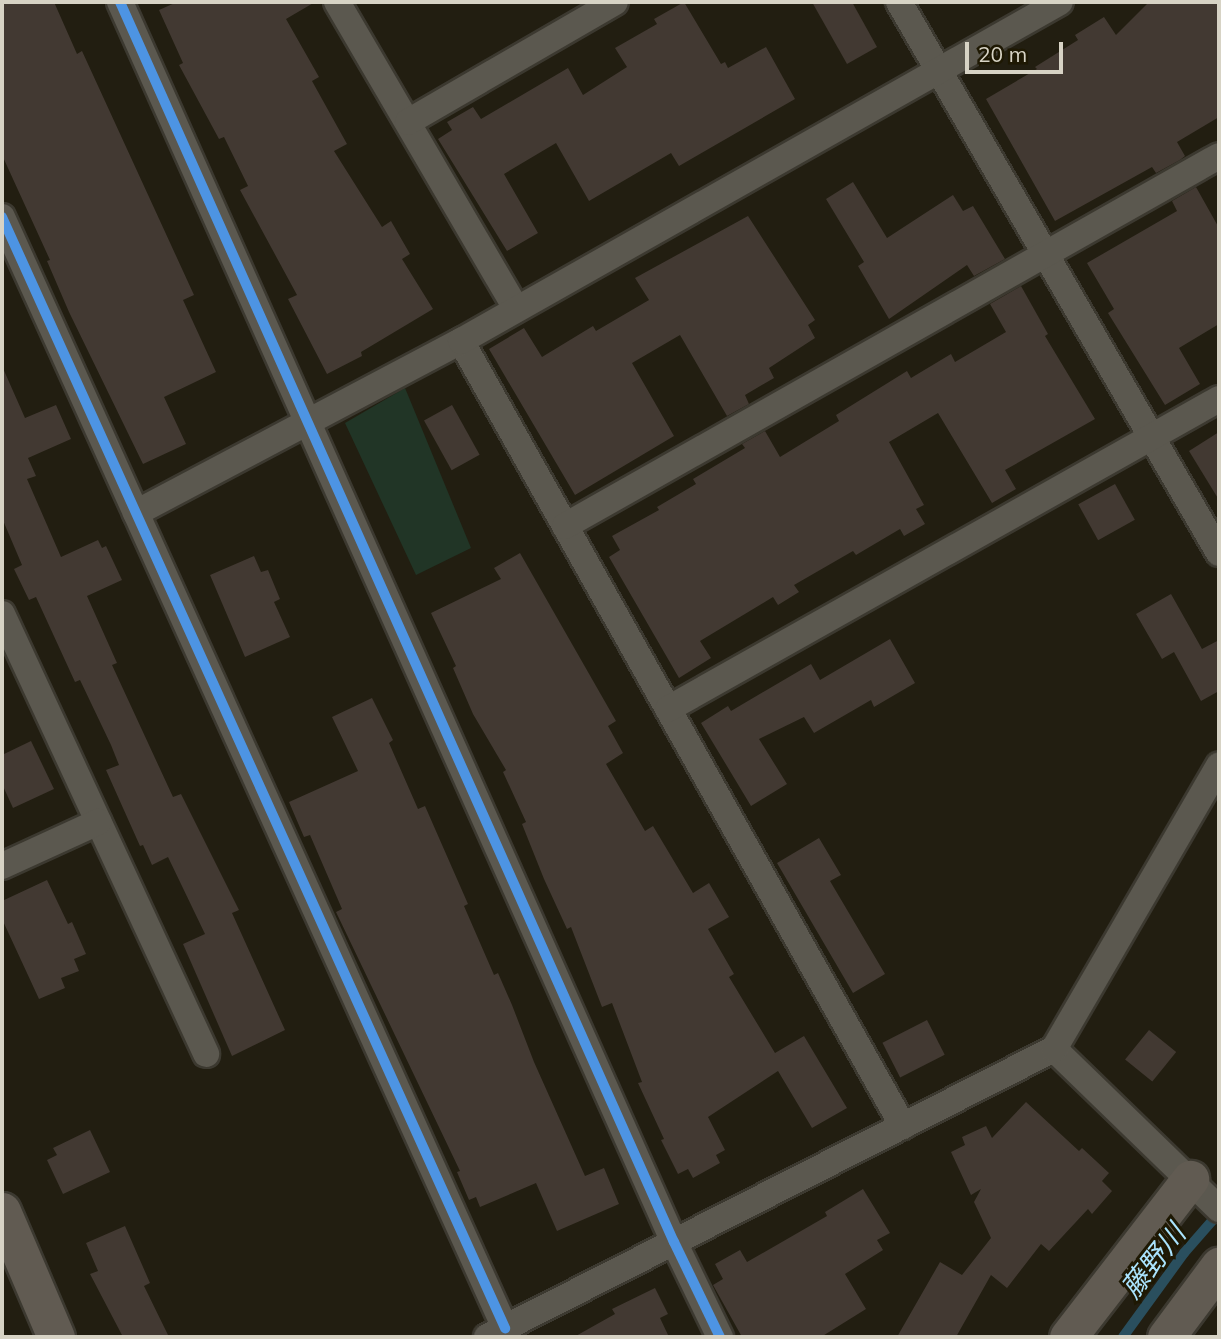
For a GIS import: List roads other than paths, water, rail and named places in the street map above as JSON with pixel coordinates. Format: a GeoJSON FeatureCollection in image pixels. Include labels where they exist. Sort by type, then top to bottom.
{"type":"FeatureCollection","features":[{"type":"Feature","properties":{"kind":"street"},"geometry":{"type":"LineString","coordinates":[[120,2],[674,1242],[720,1337]]}},
{"type":"Feature","properties":{"kind":"street"},"geometry":{"type":"LineString","coordinates":[[337,2],[516,308]]}},
{"type":"Feature","properties":{"kind":"street"},"geometry":{"type":"LineString","coordinates":[[408,122],[615,2]]}},
{"type":"Feature","properties":{"kind":"street"},"geometry":{"type":"LineString","coordinates":[[899,2],[1219,553]]}},
{"type":"Feature","properties":{"kind":"street"},"geometry":{"type":"LineString","coordinates":[[136,513],[461,341],[1060,2]]}},
{"type":"Feature","properties":{"kind":"street"},"geometry":{"type":"LineString","coordinates":[[565,526],[1219,156]]}},
{"type":"Feature","properties":{"kind":"street"},"geometry":{"type":"LineString","coordinates":[[2,217],[136,513],[496,1333],[1054,1049],[1219,766]]}},
{"type":"Feature","properties":{"kind":"street"},"geometry":{"type":"LineString","coordinates":[[461,341],[903,1126]]}},
{"type":"Feature","properties":{"kind":"street"},"geometry":{"type":"LineString","coordinates":[[668,709],[1219,399]]}},
{"type":"Feature","properties":{"kind":"street"},"geometry":{"type":"LineString","coordinates":[[2,614],[205,1054]]}},
{"type":"Feature","properties":{"kind":"street"},"geometry":{"type":"LineString","coordinates":[[2,866],[98,822]]}},
{"type":"Feature","properties":{"kind":"street"},"geometry":{"type":"LineString","coordinates":[[1054,1049],[1219,1209]]}},
{"type":"Feature","properties":{"kind":"street"},"geometry":{"type":"LineString","coordinates":[[1068,1337],[1189,1179]]}},
{"type":"Feature","properties":{"kind":"street"},"geometry":{"type":"LineString","coordinates":[[2,1211],[56,1337]]}},
{"type":"Feature","properties":{"kind":"street"},"geometry":{"type":"LineString","coordinates":[[1166,1337],[1219,1265]]}},
{"type":"Feature","properties":{"kind":"waterway","name":"藤野川"},"geometry":{"type":"LineString","coordinates":[[1123,1337],[1184,1253],[1219,1213]]}}]}
